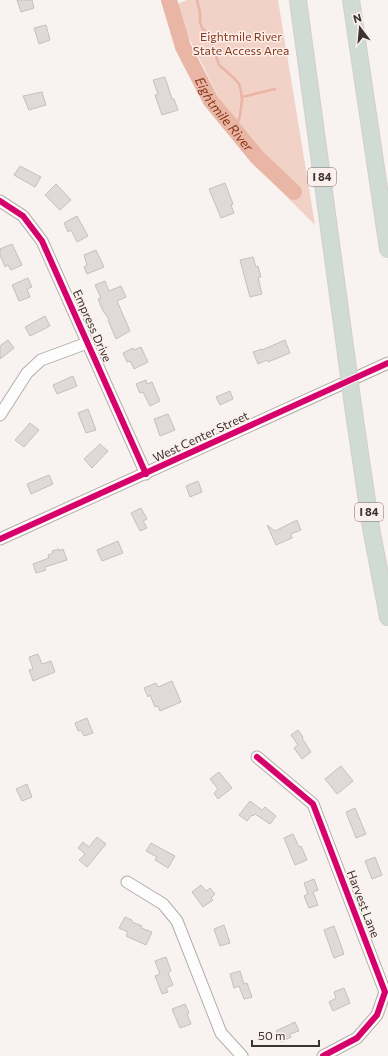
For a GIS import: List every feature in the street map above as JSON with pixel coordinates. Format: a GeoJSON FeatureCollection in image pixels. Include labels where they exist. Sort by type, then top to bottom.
{"type":"FeatureCollection","features":[{"type":"Feature","properties":{"kind":"highway","name":"I 84"},"geometry":{"type":"LineString","coordinates":[[298,0],[353,406],[372,535],[388,617]]}},
{"type":"Feature","properties":{"kind":"highway"},"geometry":{"type":"LineString","coordinates":[[351,0],[388,250]]}},
{"type":"Feature","properties":{"kind":"street","name":"Empress Drive"},"geometry":{"type":"LineString","coordinates":[[0,201],[23,216],[42,241],[146,474]]}},
{"type":"Feature","properties":{"kind":"street","name":"Empress Drive"},"geometry":{"type":"LineString","coordinates":[[0,415],[27,373],[42,360],[87,343]]}},
{"type":"Feature","properties":{"kind":"street","name":"West Center Street"},"geometry":{"type":"LineString","coordinates":[[0,539],[388,363]]}},
{"type":"Feature","properties":{"kind":"street","name":"Harvest Lane"},"geometry":{"type":"LineString","coordinates":[[257,757],[313,804],[386,993],[377,1015],[357,1038],[323,1056]]}},
{"type":"Feature","properties":{"kind":"street"},"geometry":{"type":"LineString","coordinates":[[127,882],[163,904],[178,921],[221,1033],[242,1056]]}},
{"type":"Feature","properties":{"kind":"green space","name":"Eightmile River State Access Area"},"geometry":{"type":"Polygon","coordinates":[[[187,0],[278,0],[315,225],[260,170],[233,126],[173,6],[187,0]]]}},
{"type":"Feature","properties":{"kind":"building"},"geometry":{"type":"Polygon","coordinates":[[[17,0],[32,0],[34,8],[21,12],[17,0]]]}},
{"type":"Feature","properties":{"kind":"building"},"geometry":{"type":"Polygon","coordinates":[[[46,25],[50,40],[39,44],[34,28],[46,25]]]}},
{"type":"Feature","properties":{"kind":"building"},"geometry":{"type":"Polygon","coordinates":[[[165,77],[172,99],[174,99],[178,110],[162,115],[155,95],[158,94],[153,80],[165,77]]]}},
{"type":"Feature","properties":{"kind":"building"},"geometry":{"type":"Polygon","coordinates":[[[42,92],[46,105],[29,110],[23,96],[42,92]]]}},
{"type":"Feature","properties":{"kind":"building"},"geometry":{"type":"Polygon","coordinates":[[[20,166],[41,177],[35,187],[14,175],[20,166]]]}},
{"type":"Feature","properties":{"kind":"building"},"geometry":{"type":"Polygon","coordinates":[[[225,183],[233,204],[231,205],[234,213],[221,218],[209,189],[225,183]]]}},
{"type":"Feature","properties":{"kind":"building"},"geometry":{"type":"Polygon","coordinates":[[[56,184],[71,200],[60,210],[45,195],[56,184]]]}},
{"type":"Feature","properties":{"kind":"building"},"geometry":{"type":"Polygon","coordinates":[[[77,216],[88,236],[77,242],[71,230],[68,232],[64,223],[77,216]]]}},
{"type":"Feature","properties":{"kind":"building"},"geometry":{"type":"Polygon","coordinates":[[[12,244],[22,265],[11,270],[8,265],[5,267],[0,255],[0,249],[12,244]]]}},
{"type":"Feature","properties":{"kind":"building"},"geometry":{"type":"Polygon","coordinates":[[[96,250],[104,267],[87,274],[84,267],[87,265],[84,255],[96,250]]]}},
{"type":"Feature","properties":{"kind":"building"},"geometry":{"type":"Polygon","coordinates":[[[253,257],[256,267],[258,266],[261,277],[258,277],[262,294],[250,297],[240,260],[253,257]]]}},
{"type":"Feature","properties":{"kind":"building"},"geometry":{"type":"Polygon","coordinates":[[[28,278],[32,287],[27,289],[30,297],[19,301],[12,285],[28,278]]]}},
{"type":"Feature","properties":{"kind":"building"},"geometry":{"type":"Polygon","coordinates":[[[105,281],[109,291],[121,286],[126,297],[117,301],[130,331],[116,339],[108,320],[109,319],[103,311],[98,299],[101,298],[95,285],[105,281]]]}},
{"type":"Feature","properties":{"kind":"building"},"geometry":{"type":"Polygon","coordinates":[[[45,316],[50,326],[30,336],[25,327],[45,316]]]}},
{"type":"Feature","properties":{"kind":"building"},"geometry":{"type":"Polygon","coordinates":[[[8,340],[14,348],[0,359],[0,346],[8,340]]]}},
{"type":"Feature","properties":{"kind":"building"},"geometry":{"type":"Polygon","coordinates":[[[285,340],[290,353],[268,362],[267,360],[258,364],[253,352],[262,350],[285,340]]]}},
{"type":"Feature","properties":{"kind":"building"},"geometry":{"type":"Polygon","coordinates":[[[141,347],[148,362],[134,369],[130,361],[127,362],[123,353],[133,348],[134,350],[141,347]]]}},
{"type":"Feature","properties":{"kind":"building"},"geometry":{"type":"Polygon","coordinates":[[[73,376],[77,386],[57,394],[53,385],[73,376]]]}},
{"type":"Feature","properties":{"kind":"building"},"geometry":{"type":"Polygon","coordinates":[[[146,380],[147,384],[152,382],[160,401],[150,406],[143,392],[140,393],[136,384],[146,380]]]}},
{"type":"Feature","properties":{"kind":"building"},"geometry":{"type":"Polygon","coordinates":[[[230,391],[233,399],[220,405],[216,397],[230,391]]]}},
{"type":"Feature","properties":{"kind":"building"},"geometry":{"type":"Polygon","coordinates":[[[88,409],[96,430],[86,433],[78,413],[88,409]]]}},
{"type":"Feature","properties":{"kind":"building"},"geometry":{"type":"Polygon","coordinates":[[[168,414],[175,430],[160,436],[154,419],[168,414]]]}},
{"type":"Feature","properties":{"kind":"building"},"geometry":{"type":"Polygon","coordinates":[[[30,423],[39,430],[24,447],[15,440],[30,423]]]}},
{"type":"Feature","properties":{"kind":"building"},"geometry":{"type":"Polygon","coordinates":[[[100,444],[108,451],[92,468],[84,459],[100,444]]]}},
{"type":"Feature","properties":{"kind":"building"},"geometry":{"type":"Polygon","coordinates":[[[49,475],[53,484],[31,494],[27,484],[49,475]]]}},
{"type":"Feature","properties":{"kind":"building"},"geometry":{"type":"Polygon","coordinates":[[[198,481],[202,492],[190,497],[186,486],[198,481]]]}},
{"type":"Feature","properties":{"kind":"building"},"geometry":{"type":"Polygon","coordinates":[[[141,508],[147,519],[143,521],[147,528],[140,531],[131,513],[141,508]]]}},
{"type":"Feature","properties":{"kind":"building"},"geometry":{"type":"Polygon","coordinates":[[[297,520],[301,530],[291,534],[292,538],[276,545],[267,525],[275,531],[297,520]]]}},
{"type":"Feature","properties":{"kind":"building"},"geometry":{"type":"Polygon","coordinates":[[[118,541],[123,553],[102,561],[97,550],[118,541]]]}},
{"type":"Feature","properties":{"kind":"building"},"geometry":{"type":"Polygon","coordinates":[[[59,549],[59,551],[63,549],[67,560],[45,567],[46,570],[36,573],[33,564],[49,558],[48,555],[53,553],[52,551],[59,549]]]}},
{"type":"Feature","properties":{"kind":"building"},"geometry":{"type":"Polygon","coordinates":[[[38,654],[42,664],[51,661],[55,672],[33,681],[29,670],[33,669],[29,657],[38,654]]]}},
{"type":"Feature","properties":{"kind":"building"},"geometry":{"type":"Polygon","coordinates":[[[172,681],[181,702],[160,711],[158,706],[155,707],[150,695],[148,697],[144,688],[156,683],[158,687],[172,681]]]}},
{"type":"Feature","properties":{"kind":"building"},"geometry":{"type":"Polygon","coordinates":[[[87,718],[93,733],[84,736],[81,730],[78,731],[75,723],[87,718]]]}},
{"type":"Feature","properties":{"kind":"building"},"geometry":{"type":"Polygon","coordinates":[[[298,730],[311,752],[302,759],[294,748],[298,745],[291,735],[298,730]]]}},
{"type":"Feature","properties":{"kind":"building"},"geometry":{"type":"Polygon","coordinates":[[[341,766],[353,781],[337,794],[325,779],[341,766]]]}},
{"type":"Feature","properties":{"kind":"building"},"geometry":{"type":"Polygon","coordinates":[[[219,772],[232,788],[218,799],[214,793],[218,789],[210,779],[219,772]]]}},
{"type":"Feature","properties":{"kind":"building"},"geometry":{"type":"Polygon","coordinates":[[[27,784],[32,797],[22,801],[16,789],[27,784]]]}},
{"type":"Feature","properties":{"kind":"building"},"geometry":{"type":"Polygon","coordinates":[[[250,801],[262,810],[265,807],[276,816],[270,824],[255,814],[253,816],[252,815],[247,821],[239,815],[250,801]]]}},
{"type":"Feature","properties":{"kind":"building"},"geometry":{"type":"Polygon","coordinates":[[[355,808],[366,834],[356,838],[346,812],[355,808]]]}},
{"type":"Feature","properties":{"kind":"building"},"geometry":{"type":"Polygon","coordinates":[[[293,834],[299,847],[301,846],[307,860],[295,865],[284,838],[293,834]]]}},
{"type":"Feature","properties":{"kind":"building"},"geometry":{"type":"Polygon","coordinates":[[[97,837],[106,844],[87,867],[79,860],[85,854],[78,848],[83,842],[89,847],[97,837]]]}},
{"type":"Feature","properties":{"kind":"building"},"geometry":{"type":"Polygon","coordinates":[[[151,843],[175,856],[168,868],[155,860],[157,857],[146,851],[151,843]]]}},
{"type":"Feature","properties":{"kind":"building"},"geometry":{"type":"Polygon","coordinates":[[[375,857],[382,875],[372,879],[365,861],[375,857]]]}},
{"type":"Feature","properties":{"kind":"building"},"geometry":{"type":"Polygon","coordinates":[[[314,879],[318,890],[313,892],[318,905],[309,908],[304,896],[308,894],[304,883],[314,879]]]}},
{"type":"Feature","properties":{"kind":"building"},"geometry":{"type":"Polygon","coordinates":[[[201,885],[206,891],[210,888],[215,894],[211,898],[213,900],[203,907],[192,892],[201,885]]]}},
{"type":"Feature","properties":{"kind":"building"},"geometry":{"type":"Polygon","coordinates":[[[125,917],[142,926],[141,928],[152,932],[146,945],[126,936],[128,932],[119,928],[125,917]]]}},
{"type":"Feature","properties":{"kind":"building"},"geometry":{"type":"Polygon","coordinates":[[[224,925],[230,943],[220,946],[214,929],[224,925]]]}},
{"type":"Feature","properties":{"kind":"building"},"geometry":{"type":"Polygon","coordinates":[[[334,926],[344,954],[334,958],[324,930],[334,926]]]}},
{"type":"Feature","properties":{"kind":"building"},"geometry":{"type":"Polygon","coordinates":[[[166,957],[171,971],[168,973],[173,985],[166,988],[168,992],[162,994],[155,976],[160,974],[155,961],[166,957]]]}},
{"type":"Feature","properties":{"kind":"building"},"geometry":{"type":"Polygon","coordinates":[[[240,971],[244,984],[247,983],[252,997],[244,999],[239,986],[234,988],[230,974],[240,971]]]}},
{"type":"Feature","properties":{"kind":"building"},"geometry":{"type":"Polygon","coordinates":[[[344,988],[350,1003],[333,1011],[329,1002],[336,998],[334,992],[344,988]]]}},
{"type":"Feature","properties":{"kind":"building"},"geometry":{"type":"Polygon","coordinates":[[[185,1004],[189,1013],[187,1014],[191,1024],[180,1028],[172,1009],[185,1004]]]}},
{"type":"Feature","properties":{"kind":"building"},"geometry":{"type":"Polygon","coordinates":[[[295,1022],[299,1031],[290,1034],[291,1037],[281,1042],[276,1031],[295,1022]]]}},
{"type":"Feature","properties":{"kind":"waterway","name":"Eightmile River"},"geometry":{"type":"LineString","coordinates":[[169,0],[183,47],[211,101],[257,157],[294,192]]}},
{"type":"Feature","properties":{"kind":"waterway"},"geometry":{"type":"LineString","coordinates":[[197,0],[202,28],[209,35],[219,65],[239,84],[242,100],[240,116],[235,130]]}},
{"type":"Feature","properties":{"kind":"waterway"},"geometry":{"type":"LineString","coordinates":[[242,97],[275,89]]}},
{"type":"Feature","properties":{"kind":"cycle path"},"geometry":{"type":"LineString","coordinates":[[0,201],[23,216],[42,241],[146,474]]}},
{"type":"Feature","properties":{"kind":"cycle path"},"geometry":{"type":"LineString","coordinates":[[0,539],[388,363]]}},
{"type":"Feature","properties":{"kind":"cycle path"},"geometry":{"type":"LineString","coordinates":[[257,757],[313,804],[385,992],[377,1015],[357,1038],[323,1056]]}}]}
